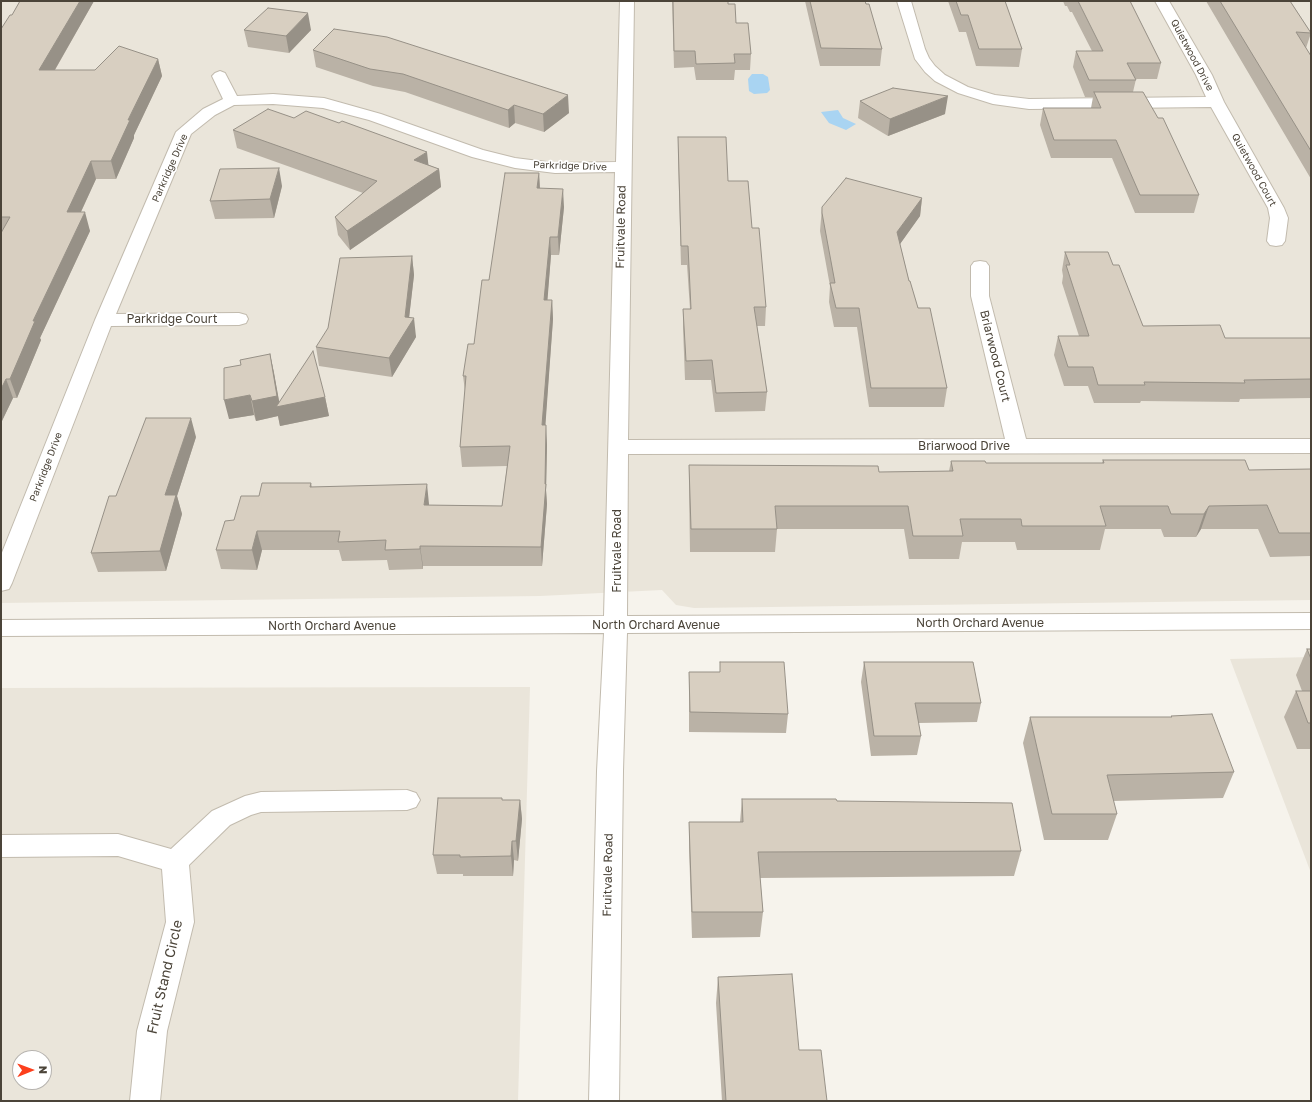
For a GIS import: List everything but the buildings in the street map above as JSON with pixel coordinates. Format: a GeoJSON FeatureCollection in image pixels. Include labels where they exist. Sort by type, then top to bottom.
{"type":"FeatureCollection","features":[{"type":"Feature","properties":{"kind":"street","name":"Fruitvale Road"},"geometry":{"type":"LineString","coordinates":[[604,1101],[610,779],[616,625],[622,167],[627,1]]}},
{"type":"Feature","properties":{"kind":"street","name":"Quietwood Drive"},"geometry":{"type":"LineString","coordinates":[[904,1],[922,59],[940,78],[963,90],[993,99],[1029,104],[1216,102],[1204,75],[1162,1]]}},
{"type":"Feature","properties":{"kind":"street"},"geometry":{"type":"LineString","coordinates":[[220,76],[231,101]]}},
{"type":"Feature","properties":{"kind":"street","name":"Parkridge Drive"},"geometry":{"type":"LineString","coordinates":[[1,583],[104,320],[184,132],[209,112],[231,101],[273,99],[324,103],[375,117],[478,154],[515,163],[555,168],[622,167]]}},
{"type":"Feature","properties":{"kind":"street","name":"Quietwood Court"},"geometry":{"type":"LineString","coordinates":[[1216,102],[1276,208],[1279,218],[1276,241]]}},
{"type":"Feature","properties":{"kind":"street","name":"Briarwood Court"},"geometry":{"type":"LineString","coordinates":[[980,266],[980,296],[1017,446]]}},
{"type":"Feature","properties":{"kind":"street","name":"Parkridge Court"},"geometry":{"type":"LineString","coordinates":[[104,320],[239,319]]}},
{"type":"Feature","properties":{"kind":"street","name":"Briarwood Drive"},"geometry":{"type":"LineString","coordinates":[[618,448],[1311,446]]}},
{"type":"Feature","properties":{"kind":"street","name":"North Orchard Avenue"},"geometry":{"type":"LineString","coordinates":[[1,628],[1311,621]]}},
{"type":"Feature","properties":{"kind":"street"},"geometry":{"type":"LineString","coordinates":[[1,846],[118,845],[175,861],[221,818],[245,806],[261,802],[407,800]]}},
{"type":"Feature","properties":{"kind":"street","name":"Fruit Stand Circle"},"geometry":{"type":"LineString","coordinates":[[144,1101],[152,1032],[180,922],[175,861]]}},
{"type":"Feature","properties":{"kind":"shaded area"},"geometry":{"type":"Polygon","coordinates":[[[1,1],[1311,1],[1311,600],[694,608],[676,605],[662,590],[540,596],[1,603],[1,1]]]}},
{"type":"Feature","properties":{"kind":"shaded area"},"geometry":{"type":"Polygon","coordinates":[[[1311,657],[1311,873],[1230,659],[1311,657]]]}},
{"type":"Feature","properties":{"kind":"shaded area"},"geometry":{"type":"Polygon","coordinates":[[[530,687],[518,1101],[1,1101],[1,688],[530,687]]]}},
{"type":"Feature","properties":{"kind":"water"},"geometry":{"type":"Polygon","coordinates":[[[752,74],[763,74],[768,77],[770,90],[767,93],[754,94],[749,91],[748,79],[752,74]]]}},
{"type":"Feature","properties":{"kind":"water"},"geometry":{"type":"Polygon","coordinates":[[[838,110],[843,118],[856,124],[846,130],[829,123],[821,112],[838,110]]]}}]}
